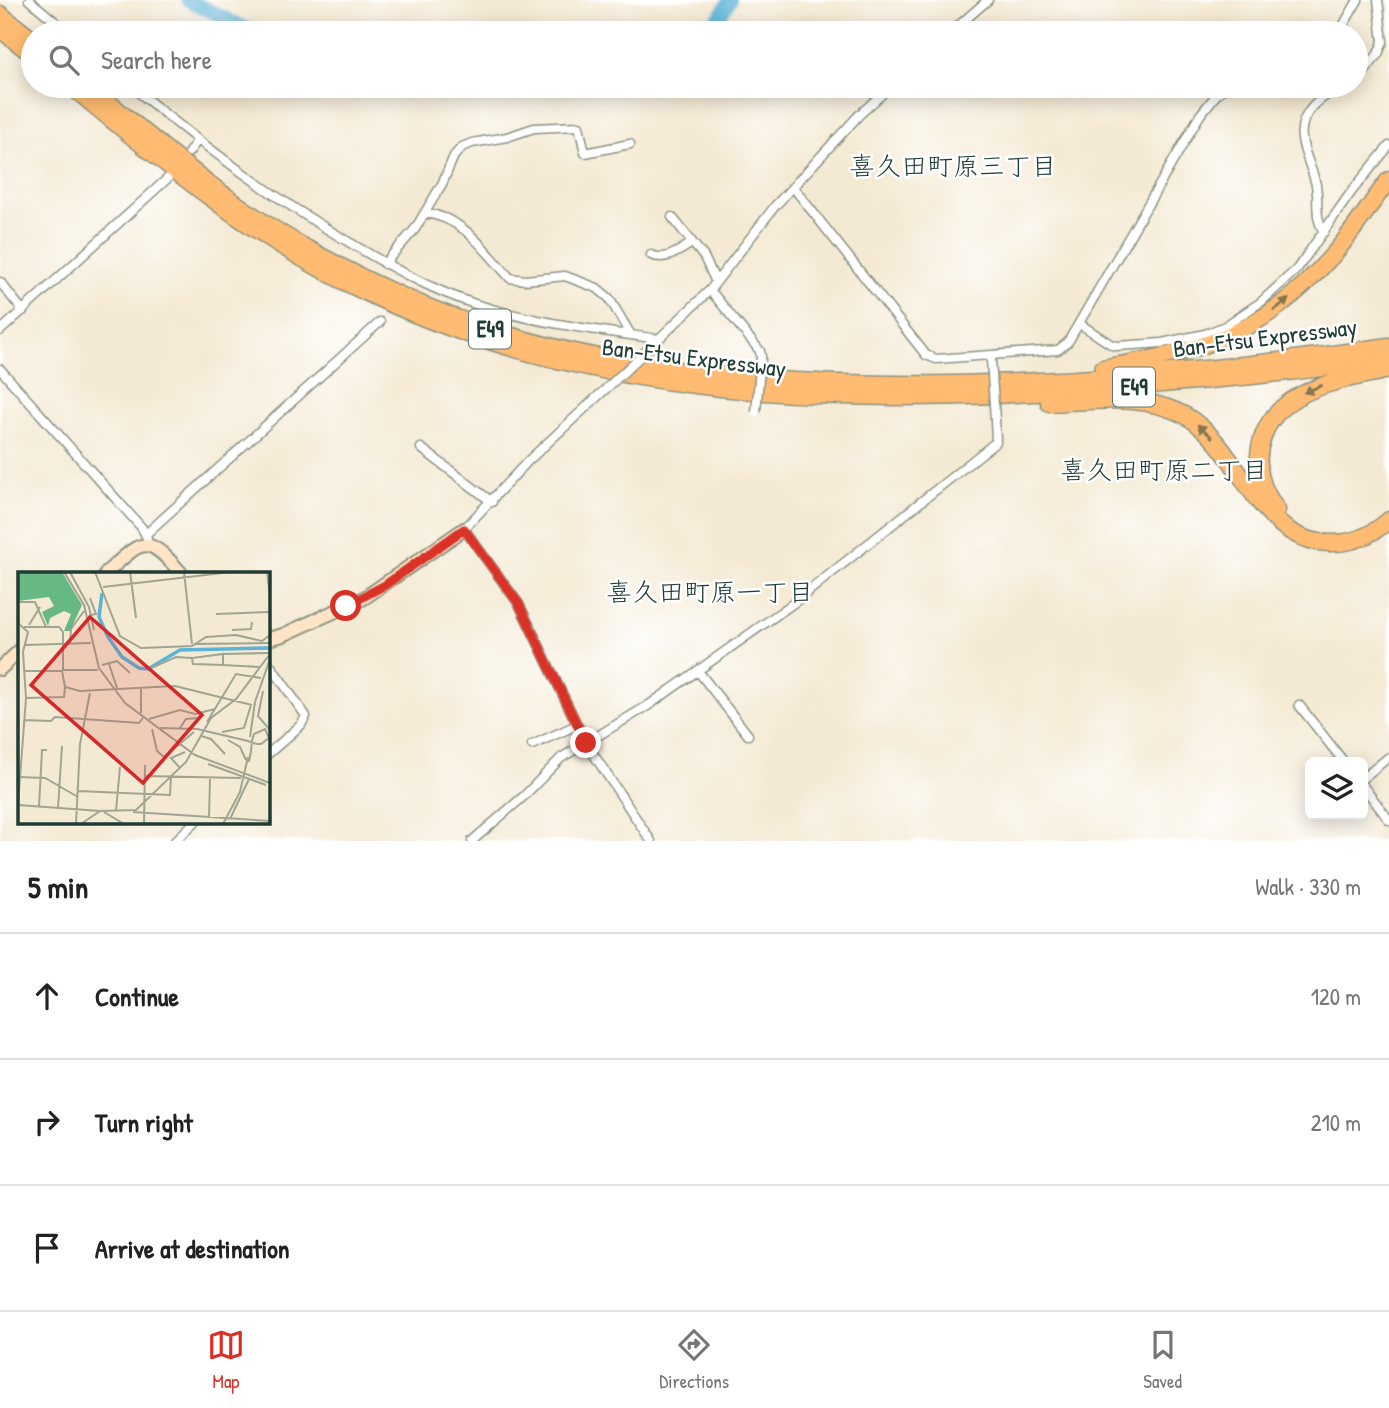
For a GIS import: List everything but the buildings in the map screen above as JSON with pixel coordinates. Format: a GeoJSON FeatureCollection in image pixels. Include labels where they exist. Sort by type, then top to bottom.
{"type":"FeatureCollection","features":[{"type":"Feature","properties":{"kind":"highway"},"geometry":{"type":"LineString","coordinates":[[0,14],[21,31]]}},
{"type":"Feature","properties":{"kind":"highway"},"geometry":{"type":"LineString","coordinates":[[0,29],[21,46]]}},
{"type":"Feature","properties":{"kind":"highway","name":"Ban-Etsu Expressway"},"geometry":{"type":"LineString","coordinates":[[86,98],[158,158],[257,232],[346,283],[441,325],[542,358],[608,373],[708,387],[778,393],[1015,395],[1154,385],[1383,359]]}},
{"type":"Feature","properties":{"kind":"highway","name":"Ban-Etsu Expressway"},"geometry":{"type":"LineString","coordinates":[[104,98],[196,173],[263,221],[350,271],[458,319],[545,345],[643,366],[697,374],[817,383],[958,384],[1125,376],[1259,363],[1383,359]]}},
{"type":"Feature","properties":{"kind":"highway"},"geometry":{"type":"LineString","coordinates":[[1320,269],[1338,246],[1389,166]]}},
{"type":"Feature","properties":{"kind":"highway"},"geometry":{"type":"LineString","coordinates":[[958,384],[1095,370],[1189,351],[1234,334],[1287,300],[1320,269],[1389,180]]}},
{"type":"Feature","properties":{"kind":"highway"},"geometry":{"type":"LineString","coordinates":[[1383,359],[1291,400],[1267,428],[1259,449],[1259,460],[1262,483],[1272,504],[1287,519],[1314,532],[1334,534],[1355,531],[1376,519],[1389,506]]}},
{"type":"Feature","properties":{"kind":"highway"},"geometry":{"type":"LineString","coordinates":[[890,396],[969,405],[1135,401],[1164,407],[1188,417],[1209,433],[1227,454],[1265,510],[1298,535],[1321,543],[1347,542],[1370,534],[1389,520]]}},
{"type":"Feature","properties":{"kind":"street"},"geometry":{"type":"LineString","coordinates":[[29,0],[54,21]]}},
{"type":"Feature","properties":{"kind":"street"},"geometry":{"type":"LineString","coordinates":[[964,21],[988,0]]}},
{"type":"Feature","properties":{"kind":"street"},"geometry":{"type":"LineString","coordinates":[[1346,21],[1357,0]]}},
{"type":"Feature","properties":{"kind":"street"},"geometry":{"type":"LineString","coordinates":[[1368,67],[1383,42],[1378,0]]}},
{"type":"Feature","properties":{"kind":"street"},"geometry":{"type":"LineString","coordinates":[[145,98],[197,141],[311,220],[421,284],[524,318],[658,339]]}},
{"type":"Feature","properties":{"kind":"street"},"geometry":{"type":"LineString","coordinates":[[270,638],[364,598],[464,529],[529,460],[710,290],[793,187],[878,98]]}},
{"type":"Feature","properties":{"kind":"street"},"geometry":{"type":"LineString","coordinates":[[793,187],[926,355],[936,359],[991,358],[1058,350],[1068,342],[1080,324],[1200,115],[1214,98]]}},
{"type":"Feature","properties":{"kind":"street"},"geometry":{"type":"LineString","coordinates":[[1323,98],[1312,105],[1303,124],[1303,145],[1317,192],[1317,218],[1324,232]]}},
{"type":"Feature","properties":{"kind":"street"},"geometry":{"type":"LineString","coordinates":[[384,264],[411,236],[442,184],[454,156],[462,147],[472,142],[507,137],[534,128],[579,126],[584,153],[629,144]]}},
{"type":"Feature","properties":{"kind":"street"},"geometry":{"type":"LineString","coordinates":[[189,152],[197,141]]}},
{"type":"Feature","properties":{"kind":"street"},"geometry":{"type":"LineString","coordinates":[[1080,324],[1112,345],[1118,346],[1162,343],[1205,334],[1240,316],[1282,285],[1297,269],[1352,191],[1389,146]]}},
{"type":"Feature","properties":{"kind":"street"},"geometry":{"type":"LineString","coordinates":[[0,331],[167,178]]}},
{"type":"Feature","properties":{"kind":"street"},"geometry":{"type":"LineString","coordinates":[[425,213],[439,214],[460,224],[510,278],[525,280],[565,276],[597,288],[609,298],[631,335]]}},
{"type":"Feature","properties":{"kind":"street"},"geometry":{"type":"LineString","coordinates":[[671,217],[704,257],[716,282]]}},
{"type":"Feature","properties":{"kind":"street"},"geometry":{"type":"LineString","coordinates":[[651,255],[657,258],[669,256],[692,243]]}},
{"type":"Feature","properties":{"kind":"street"},"geometry":{"type":"LineString","coordinates":[[0,282],[23,311]]}},
{"type":"Feature","properties":{"kind":"street"},"geometry":{"type":"LineString","coordinates":[[710,290],[760,351],[756,414]]}},
{"type":"Feature","properties":{"kind":"street"},"geometry":{"type":"LineString","coordinates":[[107,572],[380,321]]}},
{"type":"Feature","properties":{"kind":"street"},"geometry":{"type":"LineString","coordinates":[[472,841],[514,806],[561,758],[649,705],[795,602],[996,442],[991,358]]}},
{"type":"Feature","properties":{"kind":"street"},"geometry":{"type":"LineString","coordinates":[[0,369],[146,539],[180,572]]}},
{"type":"Feature","properties":{"kind":"street"},"geometry":{"type":"LineString","coordinates":[[421,448],[492,502]]}},
{"type":"Feature","properties":{"kind":"street"},"geometry":{"type":"LineString","coordinates":[[464,529],[519,604],[586,743],[651,841]]}},
{"type":"Feature","properties":{"kind":"street"},"geometry":{"type":"LineString","coordinates":[[0,669],[18,652]]}},
{"type":"Feature","properties":{"kind":"street"},"geometry":{"type":"LineString","coordinates":[[270,665],[306,716],[270,752]]}},
{"type":"Feature","properties":{"kind":"street"},"geometry":{"type":"LineString","coordinates":[[698,671],[748,735]]}},
{"type":"Feature","properties":{"kind":"street"},"geometry":{"type":"LineString","coordinates":[[1299,705],[1340,757]]}},
{"type":"Feature","properties":{"kind":"street"},"geometry":{"type":"LineString","coordinates":[[532,744],[577,725]]}},
{"type":"Feature","properties":{"kind":"street"},"geometry":{"type":"LineString","coordinates":[[1368,774],[1389,757]]}},
{"type":"Feature","properties":{"kind":"street"},"geometry":{"type":"LineString","coordinates":[[1368,793],[1389,820]]}},
{"type":"Feature","properties":{"kind":"street"},"geometry":{"type":"LineString","coordinates":[[175,841],[193,824]]}},
{"type":"Feature","properties":{"kind":"waterway"},"geometry":{"type":"LineString","coordinates":[[188,0],[231,21]]}},
{"type":"Feature","properties":{"kind":"waterway"},"geometry":{"type":"LineString","coordinates":[[716,21],[730,0]]}},
{"type":"Feature","properties":{"kind":"district","name":"喜久田町原三丁目"},"geometry":{"type":"Point","coordinates":[953,166]}},
{"type":"Feature","properties":{"kind":"district","name":"喜久田町原二丁目"},"geometry":{"type":"Point","coordinates":[1164,470]}},
{"type":"Feature","properties":{"kind":"district","name":"喜久田町原一丁目"},"geometry":{"type":"Point","coordinates":[710,592]}},
{"type":"Feature","properties":{"kind":"route"},"geometry":{"type":"LineString","coordinates":[[346,606],[385,585],[464,529],[519,604],[586,743]]}}]}
